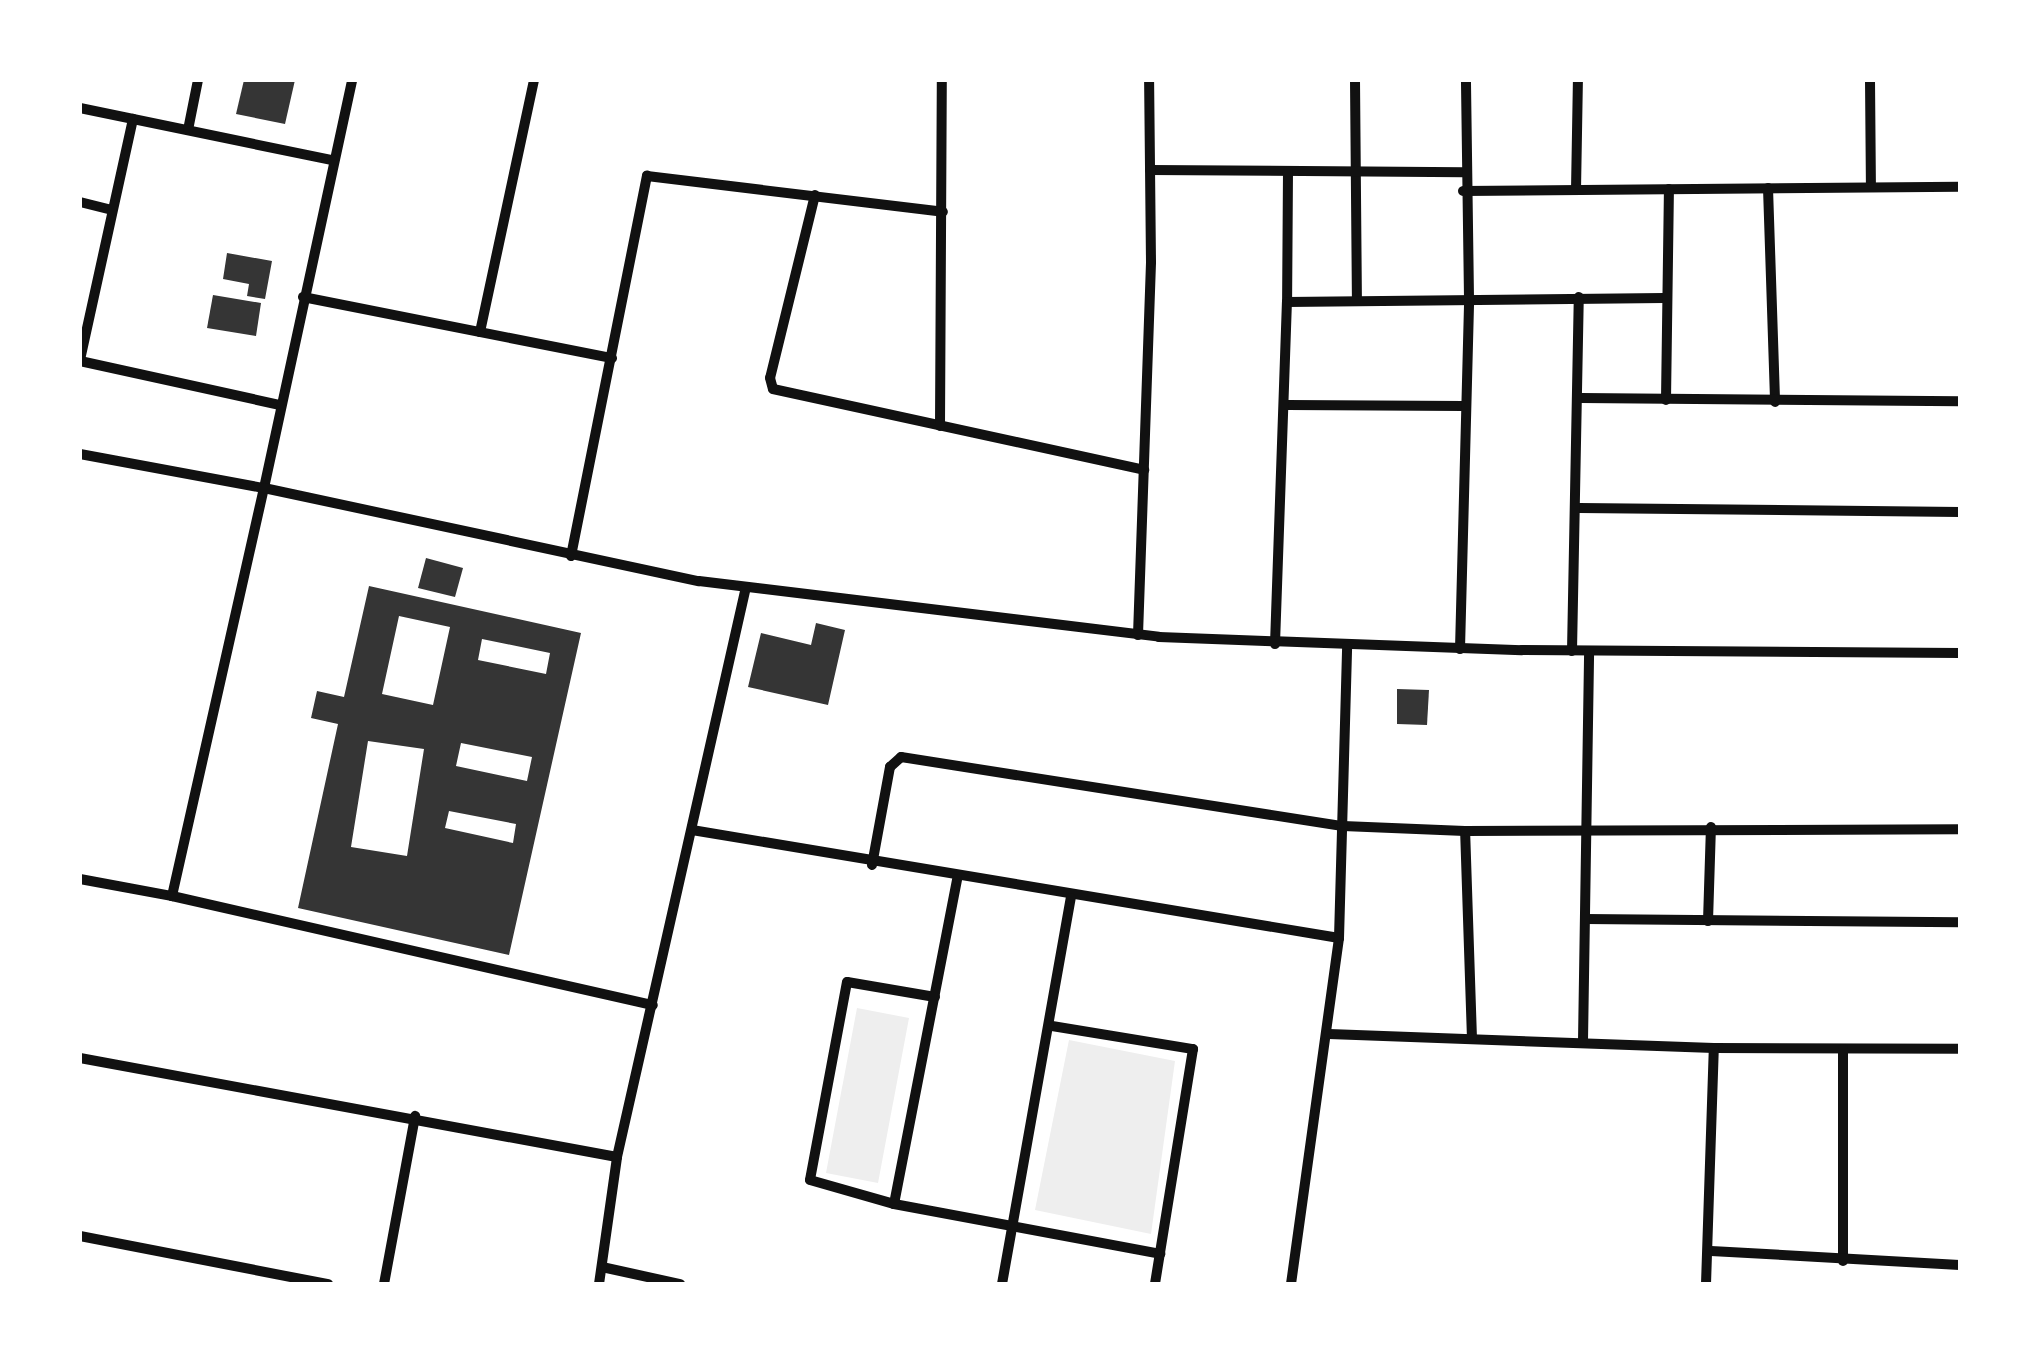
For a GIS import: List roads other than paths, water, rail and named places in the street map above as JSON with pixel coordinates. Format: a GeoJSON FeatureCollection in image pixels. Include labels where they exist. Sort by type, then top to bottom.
{"type":"FeatureCollection","features":[{"type":"Feature","properties":{"kind":"street"},"geometry":{"type":"LineString","coordinates":[[188,130],[198,80]]}},
{"type":"Feature","properties":{"kind":"street"},"geometry":{"type":"LineString","coordinates":[[172,896],[264,488],[330,160],[352,80]]}},
{"type":"Feature","properties":{"kind":"street"},"geometry":{"type":"LineString","coordinates":[[480,332],[534,80]]}},
{"type":"Feature","properties":{"kind":"street"},"geometry":{"type":"LineString","coordinates":[[940,426],[942,80]]}},
{"type":"Feature","properties":{"kind":"street"},"geometry":{"type":"LineString","coordinates":[[1138,634],[1150,170],[1148,80]]}},
{"type":"Feature","properties":{"kind":"street"},"geometry":{"type":"LineString","coordinates":[[1355,80],[1356,298]]}},
{"type":"Feature","properties":{"kind":"street"},"geometry":{"type":"LineString","coordinates":[[1460,649],[1463,406],[1469,298],[1464,191],[1466,80]]}},
{"type":"Feature","properties":{"kind":"street"},"geometry":{"type":"LineString","coordinates":[[1576,190],[1578,80]]}},
{"type":"Feature","properties":{"kind":"street"},"geometry":{"type":"LineString","coordinates":[[1870,80],[1872,186]]}},
{"type":"Feature","properties":{"kind":"street"},"geometry":{"type":"LineString","coordinates":[[80,108],[330,160]]}},
{"type":"Feature","properties":{"kind":"street"},"geometry":{"type":"LineString","coordinates":[[133,119],[80,361],[280,405]]}},
{"type":"Feature","properties":{"kind":"street"},"geometry":{"type":"LineString","coordinates":[[1150,170],[1464,172]]}},
{"type":"Feature","properties":{"kind":"street"},"geometry":{"type":"LineString","coordinates":[[1275,644],[1288,405],[1288,171]]}},
{"type":"Feature","properties":{"kind":"street"},"geometry":{"type":"LineString","coordinates":[[571,556],[650,174],[943,212]]}},
{"type":"Feature","properties":{"kind":"street"},"geometry":{"type":"LineString","coordinates":[[1768,188],[1775,402]]}},
{"type":"Feature","properties":{"kind":"street"},"geometry":{"type":"LineString","coordinates":[[1464,191],[1960,188]]}},
{"type":"Feature","properties":{"kind":"street"},"geometry":{"type":"LineString","coordinates":[[1666,400],[1664,298],[1669,189]]}},
{"type":"Feature","properties":{"kind":"street"},"geometry":{"type":"LineString","coordinates":[[815,195],[771,387],[1144,470]]}},
{"type":"Feature","properties":{"kind":"street"},"geometry":{"type":"LineString","coordinates":[[80,202],[112,210]]}},
{"type":"Feature","properties":{"kind":"street"},"geometry":{"type":"LineString","coordinates":[[303,297],[612,358]]}},
{"type":"Feature","properties":{"kind":"street"},"geometry":{"type":"LineString","coordinates":[[1572,650],[1579,508],[1580,297]]}},
{"type":"Feature","properties":{"kind":"street"},"geometry":{"type":"LineString","coordinates":[[1287,302],[1356,298],[1664,298]]}},
{"type":"Feature","properties":{"kind":"street"},"geometry":{"type":"LineString","coordinates":[[1581,398],[1960,401]]}},
{"type":"Feature","properties":{"kind":"street"},"geometry":{"type":"LineString","coordinates":[[1288,405],[1463,406]]}},
{"type":"Feature","properties":{"kind":"street"},"geometry":{"type":"LineString","coordinates":[[80,454],[264,488],[571,556],[746,587],[1138,634],[1275,644],[1460,649],[1960,653]]}},
{"type":"Feature","properties":{"kind":"street"},"geometry":{"type":"LineString","coordinates":[[1579,508],[1960,512]]}},
{"type":"Feature","properties":{"kind":"street"},"geometry":{"type":"LineString","coordinates":[[599,1284],[617,1157],[746,587]]}},
{"type":"Feature","properties":{"kind":"street"},"geometry":{"type":"LineString","coordinates":[[1291,1284],[1329,1034],[1339,938],[1346,646]]}},
{"type":"Feature","properties":{"kind":"street"},"geometry":{"type":"LineString","coordinates":[[1584,1041],[1589,651]]}},
{"type":"Feature","properties":{"kind":"street"},"geometry":{"type":"LineString","coordinates":[[872,865],[890,768],[901,757],[1342,826],[1465,831],[1588,826],[1960,829]]}},
{"type":"Feature","properties":{"kind":"street"},"geometry":{"type":"LineString","coordinates":[[1708,921],[1711,827]]}},
{"type":"Feature","properties":{"kind":"street"},"geometry":{"type":"LineString","coordinates":[[692,830],[872,865],[1339,938]]}},
{"type":"Feature","properties":{"kind":"street"},"geometry":{"type":"LineString","coordinates":[[1465,831],[1472,1039]]}},
{"type":"Feature","properties":{"kind":"street"},"geometry":{"type":"LineString","coordinates":[[80,879],[172,896],[653,1005]]}},
{"type":"Feature","properties":{"kind":"street"},"geometry":{"type":"LineString","coordinates":[[894,1204],[957,879]]}},
{"type":"Feature","properties":{"kind":"street"},"geometry":{"type":"LineString","coordinates":[[1002,1284],[1052,1026],[1071,898]]}},
{"type":"Feature","properties":{"kind":"street"},"geometry":{"type":"LineString","coordinates":[[1585,919],[1960,922]]}},
{"type":"Feature","properties":{"kind":"street"},"geometry":{"type":"LineString","coordinates":[[935,998],[846,984],[810,1178],[894,1204],[1160,1254]]}},
{"type":"Feature","properties":{"kind":"street"},"geometry":{"type":"LineString","coordinates":[[1052,1026],[1193,1049],[1155,1284]]}},
{"type":"Feature","properties":{"kind":"street"},"geometry":{"type":"LineString","coordinates":[[1329,1034],[1714,1048],[1960,1049]]}},
{"type":"Feature","properties":{"kind":"street"},"geometry":{"type":"LineString","coordinates":[[1706,1284],[1712,1251],[1714,1048]]}},
{"type":"Feature","properties":{"kind":"street"},"geometry":{"type":"LineString","coordinates":[[1843,1048],[1843,1261]]}},
{"type":"Feature","properties":{"kind":"street"},"geometry":{"type":"LineString","coordinates":[[80,1058],[415,1116],[617,1157]]}},
{"type":"Feature","properties":{"kind":"street"},"geometry":{"type":"LineString","coordinates":[[384,1284],[415,1116]]}},
{"type":"Feature","properties":{"kind":"street"},"geometry":{"type":"LineString","coordinates":[[80,1236],[328,1284]]}},
{"type":"Feature","properties":{"kind":"street"},"geometry":{"type":"LineString","coordinates":[[1712,1251],[1960,1266]]}},
{"type":"Feature","properties":{"kind":"street"},"geometry":{"type":"LineString","coordinates":[[602,1268],[680,1284]]}}]}
